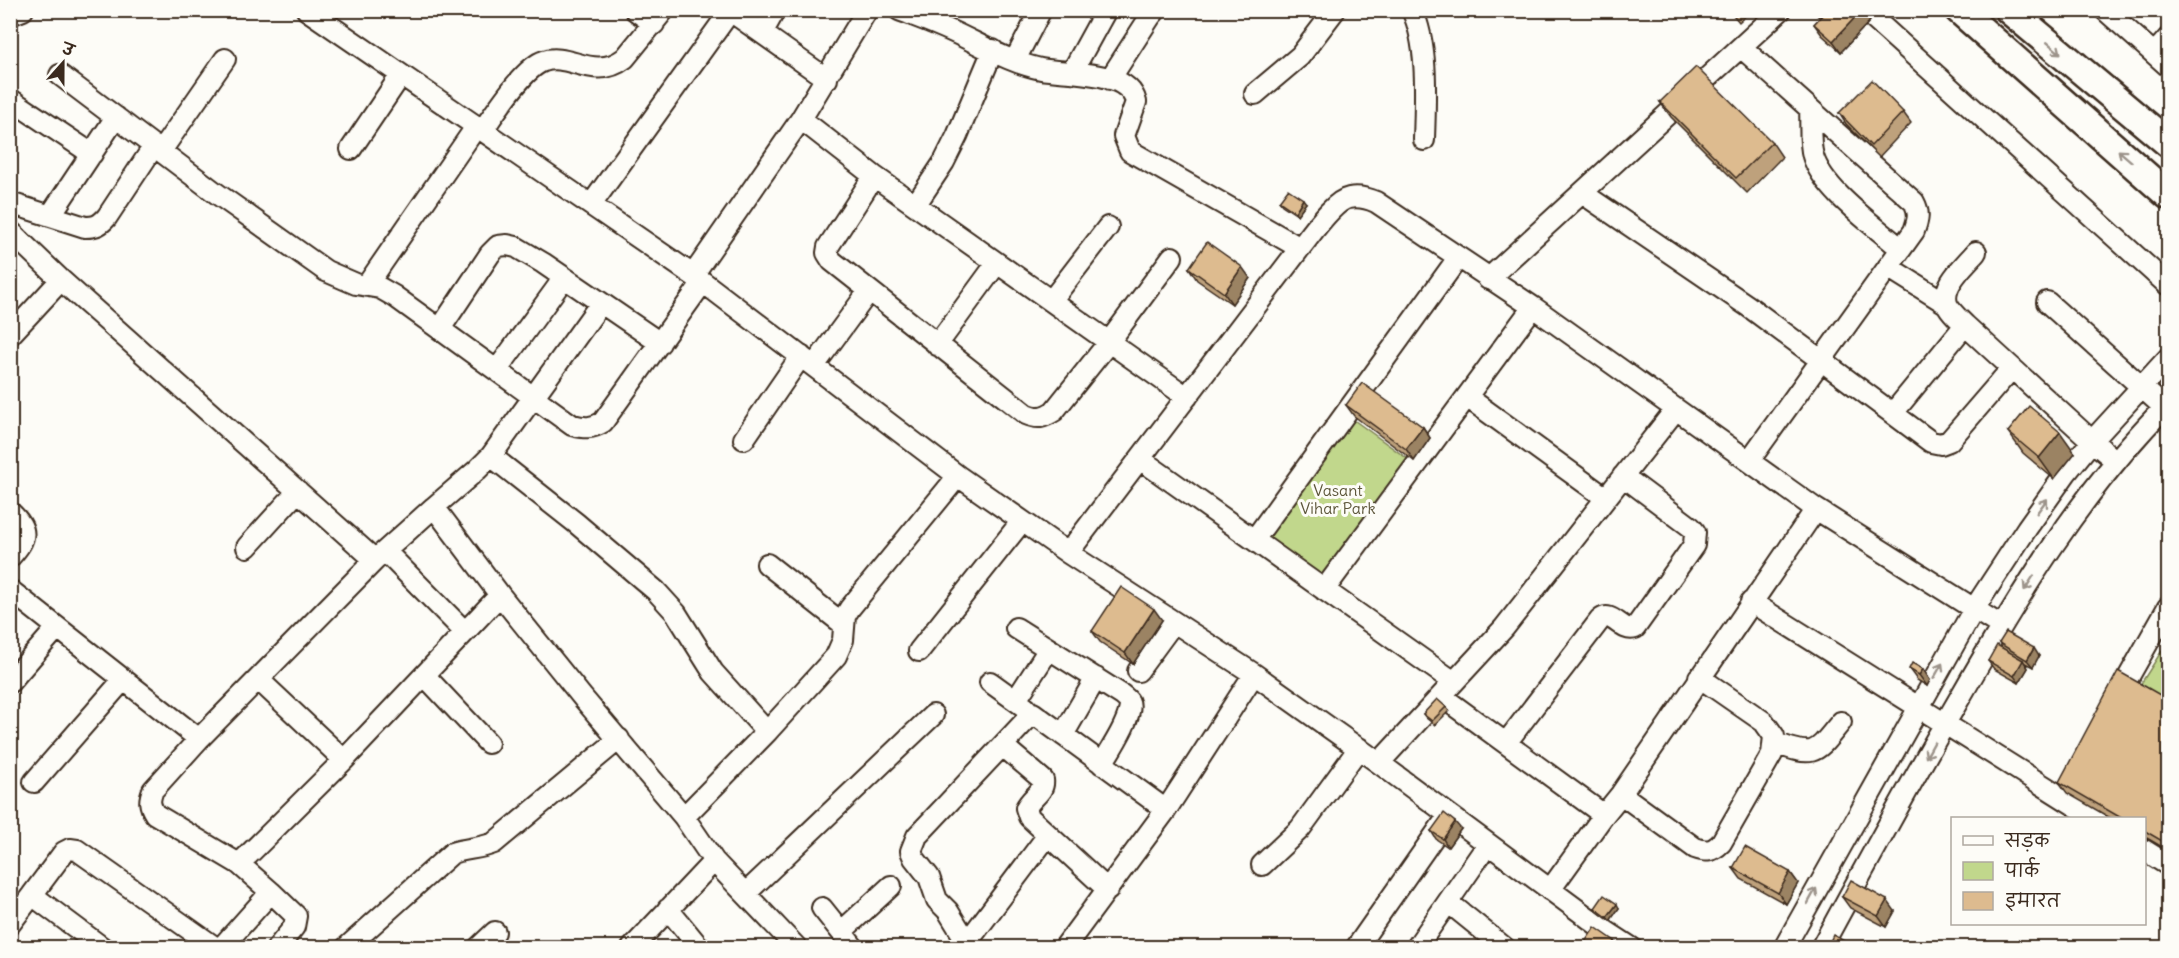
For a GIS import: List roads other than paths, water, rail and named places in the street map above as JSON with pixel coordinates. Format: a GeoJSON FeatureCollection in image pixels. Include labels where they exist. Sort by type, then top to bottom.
{"type":"FeatureCollection","features":[{"type":"Feature","properties":{"kind":"highway"},"geometry":{"type":"LineString","coordinates":[[1959,10],[2169,195]]}},
{"type":"Feature","properties":{"kind":"highway"},"geometry":{"type":"LineString","coordinates":[[2009,10],[2169,143]]}},
{"type":"Feature","properties":{"kind":"street"},"geometry":{"type":"LineString","coordinates":[[10,15],[23,10]]}},
{"type":"Feature","properties":{"kind":"street"},"geometry":{"type":"LineString","coordinates":[[307,10],[698,278],[958,476],[1068,553],[1254,674],[1632,948]]}},
{"type":"Feature","properties":{"kind":"street"},"geometry":{"type":"LineString","coordinates":[[367,285],[479,129],[525,74],[537,64],[553,59],[593,68],[611,66],[625,58],[659,17],[635,10]]}},
{"type":"Feature","properties":{"kind":"street"},"geometry":{"type":"LineString","coordinates":[[762,33],[775,10]]}},
{"type":"Feature","properties":{"kind":"street"},"geometry":{"type":"LineString","coordinates":[[60,75],[326,271],[356,284],[380,288],[394,296],[572,425],[595,428],[603,422],[660,343],[698,278],[827,79],[867,10]]}},
{"type":"Feature","properties":{"kind":"street"},"geometry":{"type":"LineString","coordinates":[[899,10],[1038,68],[1118,81],[1130,89],[1136,102],[1124,136],[1130,151],[1300,248]]}},
{"type":"Feature","properties":{"kind":"street"},"geometry":{"type":"LineString","coordinates":[[1015,60],[1041,10]]}},
{"type":"Feature","properties":{"kind":"street"},"geometry":{"type":"LineString","coordinates":[[1072,72],[1106,10]]}},
{"type":"Feature","properties":{"kind":"street"},"geometry":{"type":"LineString","coordinates":[[1110,79],[1156,10]]}},
{"type":"Feature","properties":{"kind":"street"},"geometry":{"type":"LineString","coordinates":[[1255,94],[1300,57],[1335,10]]}},
{"type":"Feature","properties":{"kind":"street"},"geometry":{"type":"LineString","coordinates":[[1412,10],[1417,21],[1422,50],[1425,98],[1424,140]]}},
{"type":"Feature","properties":{"kind":"street"},"geometry":{"type":"LineString","coordinates":[[1488,279],[1781,10]]}},
{"type":"Feature","properties":{"kind":"street"},"geometry":{"type":"LineString","coordinates":[[1864,10],[2169,285]]}},
{"type":"Feature","properties":{"kind":"street"},"geometry":{"type":"LineString","coordinates":[[591,205],[730,11],[827,79]]}},
{"type":"Feature","properties":{"kind":"street"},"geometry":{"type":"LineString","coordinates":[[2115,14],[2162,60],[2169,38]]}},
{"type":"Feature","properties":{"kind":"street"},"geometry":{"type":"LineString","coordinates":[[1741,47],[1914,202],[1918,210],[1918,220],[1914,231],[1749,461]]}},
{"type":"Feature","properties":{"kind":"street"},"geometry":{"type":"LineString","coordinates":[[916,204],[944,162],[957,136],[993,50]]}},
{"type":"Feature","properties":{"kind":"street"},"geometry":{"type":"LineString","coordinates":[[10,203],[85,227],[102,223],[225,58]]}},
{"type":"Feature","properties":{"kind":"street"},"geometry":{"type":"LineString","coordinates":[[351,150],[401,75]]}},
{"type":"Feature","properties":{"kind":"street"},"geometry":{"type":"LineString","coordinates":[[10,99],[92,154]]}},
{"type":"Feature","properties":{"kind":"street"},"geometry":{"type":"LineString","coordinates":[[1810,110],[1812,153],[1821,174],[1831,187],[1901,249]]}},
{"type":"Feature","properties":{"kind":"street"},"geometry":{"type":"LineString","coordinates":[[50,216],[116,117]]}},
{"type":"Feature","properties":{"kind":"street"},"geometry":{"type":"LineString","coordinates":[[801,119],[874,176],[1187,397]]}},
{"type":"Feature","properties":{"kind":"street"},"geometry":{"type":"LineString","coordinates":[[874,176],[828,247],[827,253],[832,261],[1026,414],[1035,418],[1044,417],[1054,411],[1172,257]]}},
{"type":"Feature","properties":{"kind":"street"},"geometry":{"type":"LineString","coordinates":[[1582,193],[1748,306],[1931,442],[1941,444],[1949,441],[2012,368]]}},
{"type":"Feature","properties":{"kind":"street"},"geometry":{"type":"LineString","coordinates":[[1068,553],[1332,209],[1346,198],[1361,196],[1376,202],[1533,307],[1816,509],[2001,626]]}},
{"type":"Feature","properties":{"kind":"street"},"geometry":{"type":"LineString","coordinates":[[1051,301],[1108,227]]}},
{"type":"Feature","properties":{"kind":"street"},"geometry":{"type":"LineString","coordinates":[[10,231],[61,280],[298,491],[380,556],[464,631]]}},
{"type":"Feature","properties":{"kind":"street"},"geometry":{"type":"LineString","coordinates":[[440,330],[490,254],[498,246],[507,245],[516,247],[660,343]]}},
{"type":"Feature","properties":{"kind":"street"},"geometry":{"type":"LineString","coordinates":[[1947,304],[1946,296],[1949,286],[1976,252]]}},
{"type":"Feature","properties":{"kind":"street"},"geometry":{"type":"LineString","coordinates":[[1254,540],[1458,258]]}},
{"type":"Feature","properties":{"kind":"street"},"geometry":{"type":"LineString","coordinates":[[937,345],[997,263]]}},
{"type":"Feature","properties":{"kind":"street"},"geometry":{"type":"LineString","coordinates":[[1888,267],[1947,304],[1965,325],[2116,461]]}},
{"type":"Feature","properties":{"kind":"street"},"geometry":{"type":"LineString","coordinates":[[497,370],[564,278]]}},
{"type":"Feature","properties":{"kind":"street"},"geometry":{"type":"LineString","coordinates":[[10,335],[61,280]]}},
{"type":"Feature","properties":{"kind":"street"},"geometry":{"type":"LineString","coordinates":[[744,439],[869,291]]}},
{"type":"Feature","properties":{"kind":"street"},"geometry":{"type":"LineString","coordinates":[[1821,948],[2001,626],[2053,546],[2116,461],[2164,415],[2141,387],[2047,302]]}},
{"type":"Feature","properties":{"kind":"street"},"geometry":{"type":"LineString","coordinates":[[277,948],[294,927],[296,916],[239,864],[155,814],[150,806],[153,790],[199,739],[380,556],[491,456],[602,303]]}},
{"type":"Feature","properties":{"kind":"street"},"geometry":{"type":"LineString","coordinates":[[1324,590],[1533,307]]}},
{"type":"Feature","properties":{"kind":"street"},"geometry":{"type":"LineString","coordinates":[[1893,413],[1965,325]]}},
{"type":"Feature","properties":{"kind":"street"},"geometry":{"type":"LineString","coordinates":[[1784,948],[1974,609],[2027,528],[2092,441],[2169,358]]}},
{"type":"Feature","properties":{"kind":"street"},"geometry":{"type":"LineString","coordinates":[[1467,397],[1606,498]]}},
{"type":"Feature","properties":{"kind":"street"},"geometry":{"type":"LineString","coordinates":[[1379,763],[1504,628],[1676,409]]}},
{"type":"Feature","properties":{"kind":"street"},"geometry":{"type":"LineString","coordinates":[[491,456],[576,523],[656,591],[676,613],[713,672],[767,732]]}},
{"type":"Feature","properties":{"kind":"street"},"geometry":{"type":"LineString","coordinates":[[1140,459],[1324,590],[1447,689],[1506,743],[1604,815]]}},
{"type":"Feature","properties":{"kind":"street"},"geometry":{"type":"LineString","coordinates":[[684,817],[767,732],[836,656],[843,640],[843,624],[850,608],[958,476]]}},
{"type":"Feature","properties":{"kind":"street"},"geometry":{"type":"LineString","coordinates":[[1506,743],[1600,620],[1608,616],[1626,628],[1635,628],[1694,545],[1695,532],[1691,527],[1623,476]]}},
{"type":"Feature","properties":{"kind":"street"},"geometry":{"type":"LineString","coordinates":[[247,547],[298,491]]}},
{"type":"Feature","properties":{"kind":"street"},"geometry":{"type":"LineString","coordinates":[[434,507],[500,595],[583,698],[684,817],[714,861],[797,948]]}},
{"type":"Feature","properties":{"kind":"street"},"geometry":{"type":"LineString","coordinates":[[1550,890],[1621,794],[1816,509]]}},
{"type":"Feature","properties":{"kind":"street"},"geometry":{"type":"LineString","coordinates":[[10,512],[24,529],[23,539],[10,557]]}},
{"type":"Feature","properties":{"kind":"street"},"geometry":{"type":"LineString","coordinates":[[919,651],[1022,521]]}},
{"type":"Feature","properties":{"kind":"street"},"geometry":{"type":"LineString","coordinates":[[767,564],[843,624]]}},
{"type":"Feature","properties":{"kind":"street"},"geometry":{"type":"LineString","coordinates":[[10,590],[199,739]]}},
{"type":"Feature","properties":{"kind":"street"},"geometry":{"type":"LineString","coordinates":[[239,864],[344,760],[500,595]]}},
{"type":"Feature","properties":{"kind":"street"},"geometry":{"type":"LineString","coordinates":[[1751,602],[2092,817]]}},
{"type":"Feature","properties":{"kind":"street"},"geometry":{"type":"LineString","coordinates":[[2105,719],[2169,607]]}},
{"type":"Feature","properties":{"kind":"street"},"geometry":{"type":"LineString","coordinates":[[1138,671],[1174,622]]}},
{"type":"Feature","properties":{"kind":"street"},"geometry":{"type":"LineString","coordinates":[[10,682],[57,628]]}},
{"type":"Feature","properties":{"kind":"street"},"geometry":{"type":"LineString","coordinates":[[1016,628],[1130,702],[1128,718],[1102,764]]}},
{"type":"Feature","properties":{"kind":"street"},"geometry":{"type":"LineString","coordinates":[[1016,700],[1049,649]]}},
{"type":"Feature","properties":{"kind":"street"},"geometry":{"type":"LineString","coordinates":[[1065,947],[1166,810],[1254,674]]}},
{"type":"Feature","properties":{"kind":"street"},"geometry":{"type":"LineString","coordinates":[[424,676],[488,743]]}},
{"type":"Feature","properties":{"kind":"street"},"geometry":{"type":"LineString","coordinates":[[1621,794],[1695,849],[1706,852],[1721,843],[1772,754],[1775,743],[1774,736],[1764,722],[1699,677]]}},
{"type":"Feature","properties":{"kind":"street"},"geometry":{"type":"LineString","coordinates":[[1063,735],[1096,678]]}},
{"type":"Feature","properties":{"kind":"street"},"geometry":{"type":"LineString","coordinates":[[34,782],[123,680]]}},
{"type":"Feature","properties":{"kind":"street"},"geometry":{"type":"LineString","coordinates":[[259,680],[344,760]]}},
{"type":"Feature","properties":{"kind":"street"},"geometry":{"type":"LineString","coordinates":[[990,681],[1166,810]]}},
{"type":"Feature","properties":{"kind":"street"},"geometry":{"type":"LineString","coordinates":[[1033,713],[917,836],[911,852],[929,877],[938,900],[948,911],[965,945],[1048,835]]}},
{"type":"Feature","properties":{"kind":"street"},"geometry":{"type":"LineString","coordinates":[[746,893],[933,715]]}},
{"type":"Feature","properties":{"kind":"street"},"geometry":{"type":"LineString","coordinates":[[1775,743],[1798,752],[1808,753],[1816,750],[1841,722]]}},
{"type":"Feature","properties":{"kind":"street"},"geometry":{"type":"LineString","coordinates":[[346,948],[452,854],[461,850],[484,848],[494,843],[619,739]]}},
{"type":"Feature","properties":{"kind":"street"},"geometry":{"type":"LineString","coordinates":[[1004,746],[1043,780],[1041,790],[1028,803],[1026,811],[1029,817],[1108,890]]}},
{"type":"Feature","properties":{"kind":"street"},"geometry":{"type":"LineString","coordinates":[[1262,865],[1300,829],[1359,748]]}},
{"type":"Feature","properties":{"kind":"street"},"geometry":{"type":"LineString","coordinates":[[2060,796],[2071,777]]}},
{"type":"Feature","properties":{"kind":"street"},"geometry":{"type":"LineString","coordinates":[[1356,948],[1449,815]]}},
{"type":"Feature","properties":{"kind":"street"},"geometry":{"type":"LineString","coordinates":[[1416,948],[1488,844]]}},
{"type":"Feature","properties":{"kind":"street"},"geometry":{"type":"LineString","coordinates":[[12,919],[64,852],[69,849],[77,850],[216,948]]}},
{"type":"Feature","properties":{"kind":"street"},"geometry":{"type":"LineString","coordinates":[[2146,851],[2169,865]]}},
{"type":"Feature","properties":{"kind":"street"},"geometry":{"type":"LineString","coordinates":[[632,948],[714,861]]}},
{"type":"Feature","properties":{"kind":"street"},"geometry":{"type":"LineString","coordinates":[[841,932],[891,886]]}},
{"type":"Feature","properties":{"kind":"street"},"geometry":{"type":"LineString","coordinates":[[221,948],[271,892]]}},
{"type":"Feature","properties":{"kind":"street"},"geometry":{"type":"LineString","coordinates":[[32,895],[103,948]]}},
{"type":"Feature","properties":{"kind":"street"},"geometry":{"type":"LineString","coordinates":[[1448,902],[1506,948]]}},
{"type":"Feature","properties":{"kind":"street"},"geometry":{"type":"LineString","coordinates":[[822,908],[854,948]]}},
{"type":"Feature","properties":{"kind":"street"},"geometry":{"type":"LineString","coordinates":[[668,909],[700,948]]}},
{"type":"Feature","properties":{"kind":"street"},"geometry":{"type":"LineString","coordinates":[[1594,948],[1606,931]]}},
{"type":"Feature","properties":{"kind":"street"},"geometry":{"type":"LineString","coordinates":[[478,948],[495,932]]}},
{"type":"Feature","properties":{"kind":"park label","name":"Vasant Vihar Park"},"geometry":{"type":"Point","coordinates":[1338,499]}}]}
